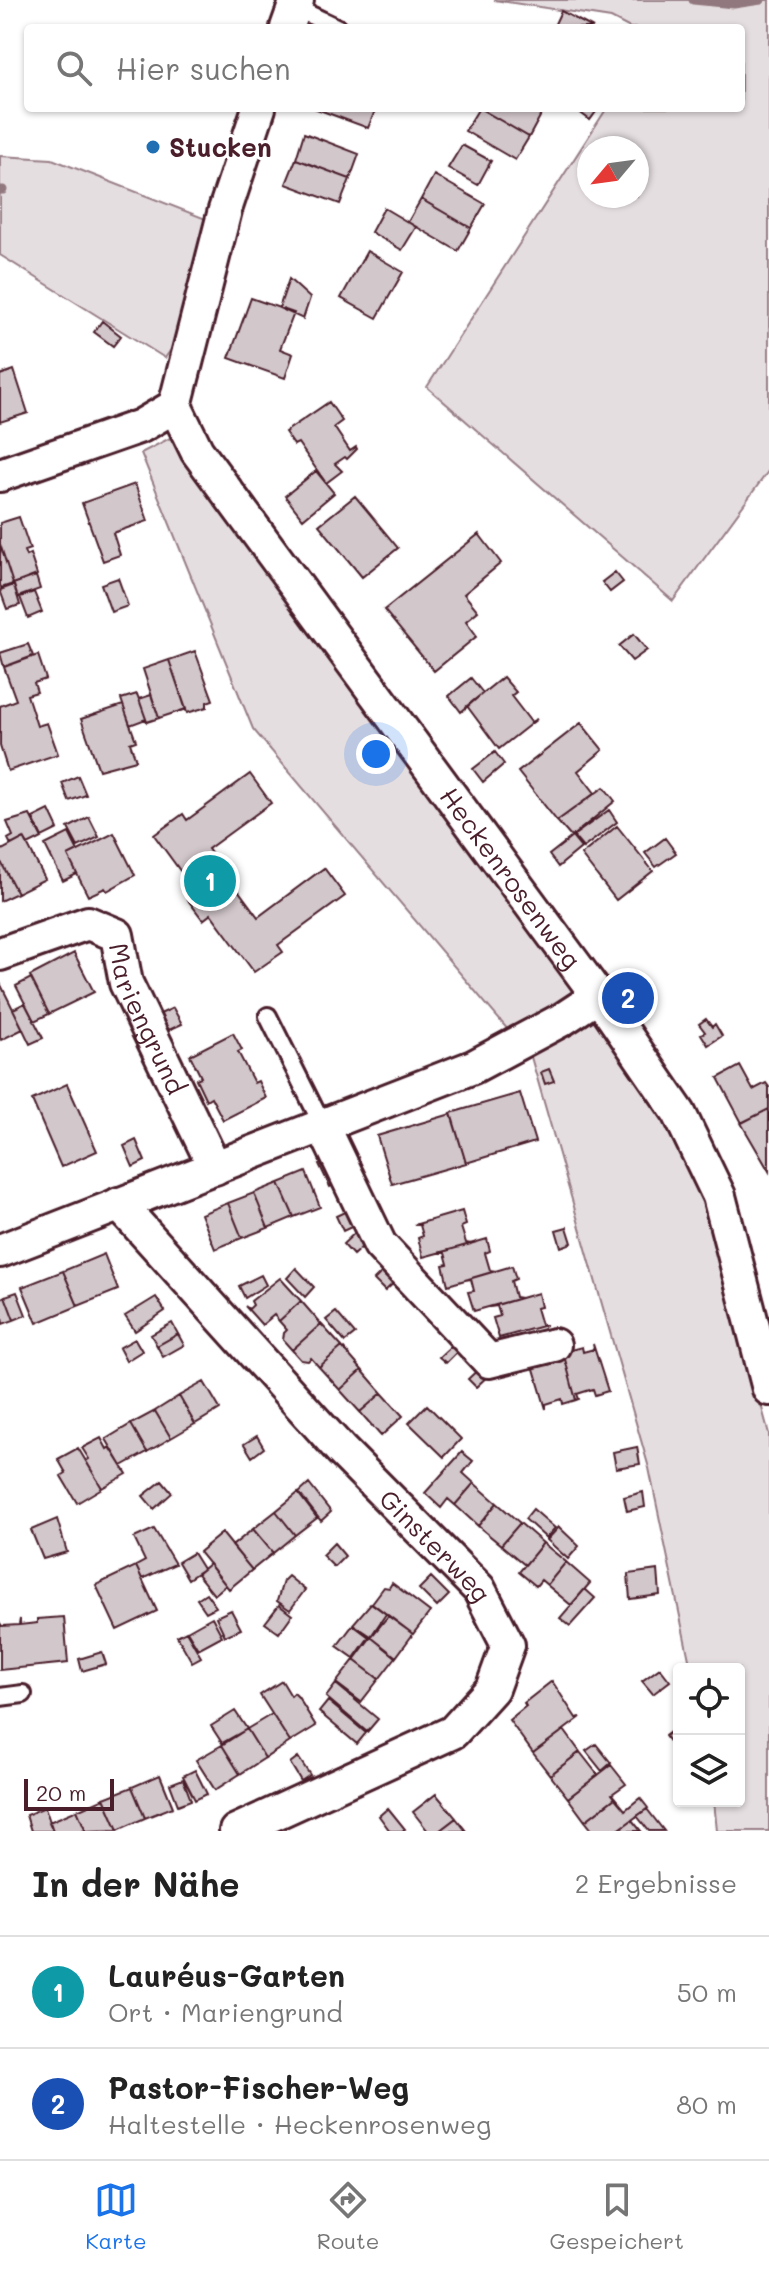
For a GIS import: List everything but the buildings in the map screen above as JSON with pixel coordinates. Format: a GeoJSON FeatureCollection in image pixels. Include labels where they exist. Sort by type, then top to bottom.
{"type":"FeatureCollection","features":[{"type":"Feature","properties":{"kind":"street"},"geometry":{"type":"LineString","coordinates":[[0,475],[141,426],[175,406],[225,210],[258,112]]}},
{"type":"Feature","properties":{"kind":"street","name":"Heckenrosenweg"},"geometry":{"type":"LineString","coordinates":[[175,406],[197,451],[598,996],[679,1113],[719,1196],[769,1389]]}},
{"type":"Feature","properties":{"kind":"street","name":"Mariengrund"},"geometry":{"type":"LineString","coordinates":[[0,954],[88,923],[117,935],[126,983],[215,1168]]}},
{"type":"Feature","properties":{"kind":"street"},"geometry":{"type":"LineString","coordinates":[[0,1251],[473,1067],[563,1019],[598,996]]}},
{"type":"Feature","properties":{"kind":"street"},"geometry":{"type":"LineString","coordinates":[[323,1126],[380,1245],[489,1361],[554,1345]]}},
{"type":"Feature","properties":{"kind":"street","name":"Ginsterweg"},"geometry":{"type":"LineString","coordinates":[[119,1204],[341,1450],[479,1589],[508,1645],[492,1689],[453,1732],[236,1831]]}},
{"type":"Feature","properties":{"kind":"lane"},"geometry":{"type":"LineString","coordinates":[[293,12],[327,24]]}},
{"type":"Feature","properties":{"kind":"lane"},"geometry":{"type":"LineString","coordinates":[[268,1016],[323,1126]]}},
{"type":"Feature","properties":{"kind":"lane"},"geometry":{"type":"LineString","coordinates":[[0,1697],[23,1694]]}},
{"type":"Feature","properties":{"kind":"shaded area"},"geometry":{"type":"Polygon","coordinates":[[[494,0],[769,0],[769,470],[673,601],[427,387],[577,154],[577,208],[649,208],[649,136],[589,136],[604,112],[745,112],[745,24],[622,24],[611,18],[494,0]]]}},
{"type":"Feature","properties":{"kind":"shaded area"},"geometry":{"type":"Polygon","coordinates":[[[0,156],[52,159],[211,221],[182,334],[165,358],[0,255],[0,156]]]}},
{"type":"Feature","properties":{"kind":"shaded area"},"geometry":{"type":"Polygon","coordinates":[[[170,438],[647,1090],[678,1142],[706,1201],[769,1434],[769,1831],[717,1831],[715,1807],[745,1807],[745,1663],[690,1663],[649,1468],[531,1057],[253,729],[141,453],[170,438]]]}},
{"type":"Feature","properties":{"kind":"waterway"},"geometry":{"type":"LineString","coordinates":[[693,0],[734,4],[761,0]]}},
{"type":"Feature","properties":{"kind":"place","name":"Stucken"},"geometry":{"type":"Point","coordinates":[153,147]}},
{"type":"Feature","properties":{"kind":"place","name":"Lauréus-Garten"},"geometry":{"type":"Point","coordinates":[210,881]}},
{"type":"Feature","properties":{"kind":"place","name":"Pastor-Fischer-Weg"},"geometry":{"type":"Point","coordinates":[628,998]}}]}
